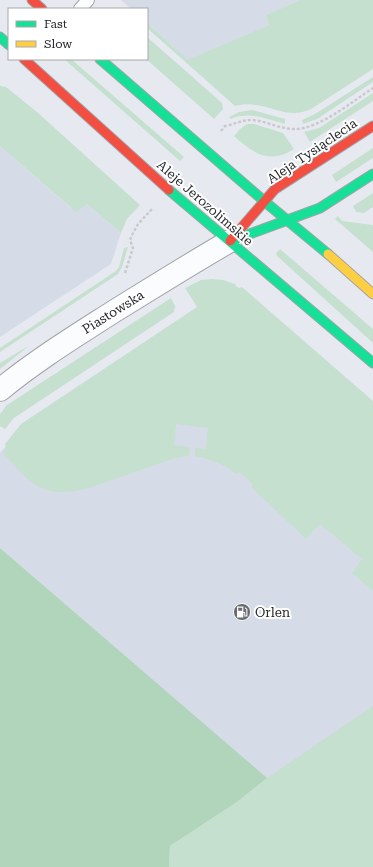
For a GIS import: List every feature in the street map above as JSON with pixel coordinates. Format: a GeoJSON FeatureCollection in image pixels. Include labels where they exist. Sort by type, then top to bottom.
{"type":"FeatureCollection","features":[{"type":"Feature","properties":{"kind":"main road"},"geometry":{"type":"LineString","coordinates":[[32,0],[41,8]]}},
{"type":"Feature","properties":{"kind":"main road"},"geometry":{"type":"LineString","coordinates":[[0,37],[8,44]]}},
{"type":"Feature","properties":{"kind":"main road","name":"Aleje Jerozolimskie"},"geometry":{"type":"LineString","coordinates":[[25,60],[169,190],[373,363]]}},
{"type":"Feature","properties":{"kind":"main road"},"geometry":{"type":"LineString","coordinates":[[101,60],[373,294]]}},
{"type":"Feature","properties":{"kind":"main road","name":"Aleja Tysiąclecia"},"geometry":{"type":"LineString","coordinates":[[230,241],[275,189],[373,126]]}},
{"type":"Feature","properties":{"kind":"main road"},"geometry":{"type":"LineString","coordinates":[[230,241],[320,208],[373,174]]}},
{"type":"Feature","properties":{"kind":"street","name":"Piastowska"},"geometry":{"type":"LineString","coordinates":[[0,390],[72,338],[180,269],[230,241]]}},
{"type":"Feature","properties":{"kind":"lane"},"geometry":{"type":"LineString","coordinates":[[81,8],[88,0]]}},
{"type":"Feature","properties":{"kind":"path"},"geometry":{"type":"LineString","coordinates":[[222,130],[225,126],[233,125],[242,120],[254,120],[273,126],[295,129],[311,127],[373,88]]}},
{"type":"Feature","properties":{"kind":"path"},"geometry":{"type":"LineString","coordinates":[[130,240],[135,228],[149,212]]}},
{"type":"Feature","properties":{"kind":"shaded area"},"geometry":{"type":"Polygon","coordinates":[[[121,0],[300,0],[267,15],[269,25],[188,61],[148,24],[148,8],[130,8],[121,0]]]}},
{"type":"Feature","properties":{"kind":"shaded area"},"geometry":{"type":"Polygon","coordinates":[[[0,146],[71,208],[87,204],[121,233],[111,264],[0,337],[0,146]]]}},
{"type":"Feature","properties":{"kind":"shaded area"},"geometry":{"type":"Polygon","coordinates":[[[139,349],[373,558],[373,867],[266,778],[0,548],[0,452],[27,426],[139,349]]]}},
{"type":"Feature","properties":{"kind":"green space"},"geometry":{"type":"Polygon","coordinates":[[[300,0],[373,0],[373,69],[311,109],[301,112],[283,112],[246,104],[235,106],[148,29],[148,24],[188,60],[269,25],[266,15],[300,0]]]}},
{"type":"Feature","properties":{"kind":"green space"},"geometry":{"type":"Polygon","coordinates":[[[148,38],[222,103],[223,109],[214,119],[147,60],[148,38]]]}},
{"type":"Feature","properties":{"kind":"green space"},"geometry":{"type":"Polygon","coordinates":[[[65,60],[72,60],[184,157],[180,161],[65,60]]]}},
{"type":"Feature","properties":{"kind":"green space"},"geometry":{"type":"Polygon","coordinates":[[[373,77],[373,82],[317,119],[303,124],[302,120],[315,114],[373,77]]]}},
{"type":"Feature","properties":{"kind":"green space"},"geometry":{"type":"Polygon","coordinates":[[[0,86],[6,87],[37,112],[140,205],[127,219],[121,233],[87,204],[76,212],[0,146],[0,86]]]}},
{"type":"Feature","properties":{"kind":"green space"},"geometry":{"type":"Polygon","coordinates":[[[373,93],[373,101],[310,142],[304,132],[319,128],[373,93]]]}},
{"type":"Feature","properties":{"kind":"green space"},"geometry":{"type":"Polygon","coordinates":[[[252,110],[285,119],[285,124],[265,118],[251,116],[231,119],[229,117],[239,112],[252,110]]]}},
{"type":"Feature","properties":{"kind":"green space"},"geometry":{"type":"Polygon","coordinates":[[[247,124],[254,124],[283,133],[294,149],[277,156],[262,155],[255,152],[234,136],[247,124]]]}},
{"type":"Feature","properties":{"kind":"green space"},"geometry":{"type":"Polygon","coordinates":[[[373,148],[373,158],[336,182],[332,175],[373,148]]]}},
{"type":"Feature","properties":{"kind":"green space"},"geometry":{"type":"Polygon","coordinates":[[[373,193],[373,207],[364,213],[356,212],[353,206],[373,193]]]}},
{"type":"Feature","properties":{"kind":"green space"},"geometry":{"type":"Polygon","coordinates":[[[338,216],[342,221],[373,225],[373,252],[335,219],[338,216]]]}},
{"type":"Feature","properties":{"kind":"green space"},"geometry":{"type":"Polygon","coordinates":[[[128,247],[122,267],[118,274],[0,352],[0,348],[116,271],[119,267],[124,248],[128,247]]]}},
{"type":"Feature","properties":{"kind":"green space"},"geometry":{"type":"Polygon","coordinates":[[[280,249],[373,329],[373,343],[277,256],[276,253],[280,249]]]}},
{"type":"Feature","properties":{"kind":"green space"},"geometry":{"type":"Polygon","coordinates":[[[201,280],[223,280],[235,284],[239,288],[242,287],[373,401],[373,591],[352,573],[362,559],[320,524],[306,539],[251,487],[253,484],[239,472],[237,474],[217,463],[195,456],[195,448],[206,449],[208,428],[176,424],[174,445],[190,447],[189,456],[175,458],[89,488],[68,492],[40,488],[26,478],[2,453],[6,449],[5,444],[21,424],[197,307],[185,288],[201,280]]]}},
{"type":"Feature","properties":{"kind":"green space"},"geometry":{"type":"Polygon","coordinates":[[[171,298],[175,306],[174,312],[14,418],[5,429],[0,426],[0,414],[7,405],[171,298]]]}},
{"type":"Feature","properties":{"kind":"green space"},"geometry":{"type":"Polygon","coordinates":[[[30,345],[0,369],[0,363],[30,345]]]}},
{"type":"Feature","properties":{"kind":"green space"},"geometry":{"type":"Polygon","coordinates":[[[0,548],[267,778],[237,802],[170,846],[169,867],[0,867],[0,548]]]}},
{"type":"Feature","properties":{"kind":"green space"},"geometry":{"type":"Polygon","coordinates":[[[373,706],[373,867],[169,867],[170,846],[237,802],[267,778],[373,706]]]}},
{"type":"Feature","properties":{"kind":"traffic: fast"},"geometry":{"type":"LineString","coordinates":[[0,37],[8,44]]}},
{"type":"Feature","properties":{"kind":"traffic: fast"},"geometry":{"type":"LineString","coordinates":[[101,60],[264,201],[328,254]]}},
{"type":"Feature","properties":{"kind":"traffic: fast"},"geometry":{"type":"LineString","coordinates":[[231,241],[320,208],[373,174]]}},
{"type":"Feature","properties":{"kind":"traffic: fast"},"geometry":{"type":"LineString","coordinates":[[169,190],[373,363]]}},
{"type":"Feature","properties":{"kind":"traffic: slow"},"geometry":{"type":"LineString","coordinates":[[328,254],[373,294]]}},
{"type":"Feature","properties":{"kind":"traffic: jam"},"geometry":{"type":"LineString","coordinates":[[32,0],[41,8]]}},
{"type":"Feature","properties":{"kind":"traffic: jam"},"geometry":{"type":"LineString","coordinates":[[25,60],[169,190]]}},
{"type":"Feature","properties":{"kind":"traffic: jam"},"geometry":{"type":"LineString","coordinates":[[230,241],[275,189],[373,126]]}},
{"type":"Feature","properties":{"kind":"place","name":"Orlen"},"geometry":{"type":"Point","coordinates":[242,612]}}]}
